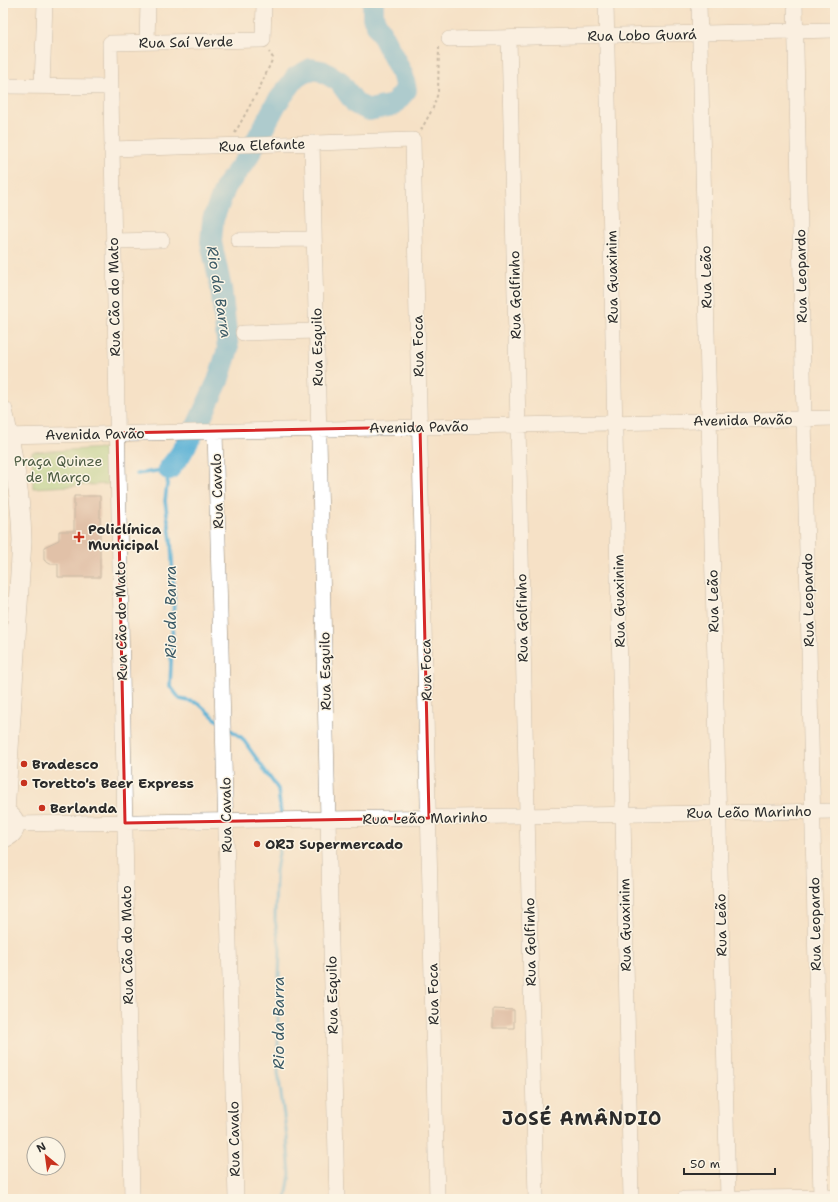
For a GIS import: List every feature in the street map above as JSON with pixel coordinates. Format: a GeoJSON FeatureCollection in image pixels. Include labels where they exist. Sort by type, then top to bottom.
{"type":"FeatureCollection","features":[{"type":"Feature","properties":{"kind":"main road"},"geometry":{"type":"LineString","coordinates":[[3,410],[6,436],[19,491],[22,541],[7,822]]}},
{"type":"Feature","properties":{"kind":"street"},"geometry":{"type":"LineString","coordinates":[[42,86],[45,3]]}},
{"type":"Feature","properties":{"kind":"street"},"geometry":{"type":"LineString","coordinates":[[147,42],[148,3]]}},
{"type":"Feature","properties":{"kind":"street"},"geometry":{"type":"LineString","coordinates":[[262,40],[264,3]]}},
{"type":"Feature","properties":{"kind":"street","name":"Rua Guaxinim"},"geometry":{"type":"LineString","coordinates":[[606,3],[631,1199]]}},
{"type":"Feature","properties":{"kind":"street","name":"Rua Leão"},"geometry":{"type":"LineString","coordinates":[[699,3],[728,1199]]}},
{"type":"Feature","properties":{"kind":"street","name":"Rua Leopardo"},"geometry":{"type":"LineString","coordinates":[[795,3],[812,811],[828,1197]]}},
{"type":"Feature","properties":{"kind":"street","name":"Rua Lobo Guará"},"geometry":{"type":"LineString","coordinates":[[449,39],[835,30]]}},
{"type":"Feature","properties":{"kind":"street","name":"Rua Golfinho"},"geometry":{"type":"LineString","coordinates":[[509,38],[536,1199]]}},
{"type":"Feature","properties":{"kind":"street","name":"Rua Saí Verde"},"geometry":{"type":"LineString","coordinates":[[110,43],[262,40]]}},
{"type":"Feature","properties":{"kind":"street","name":"Rua Cão do Mato"},"geometry":{"type":"LineString","coordinates":[[110,43],[132,1199]]}},
{"type":"Feature","properties":{"kind":"street"},"geometry":{"type":"LineString","coordinates":[[3,86],[110,87]]}},
{"type":"Feature","properties":{"kind":"street","name":"Rua Elefante"},"geometry":{"type":"LineString","coordinates":[[112,149],[413,140]]}},
{"type":"Feature","properties":{"kind":"street","name":"Rua Foca"},"geometry":{"type":"LineString","coordinates":[[413,140],[437,1199]]}},
{"type":"Feature","properties":{"kind":"street","name":"Rua Esquilo"},"geometry":{"type":"LineString","coordinates":[[312,144],[337,1199]]}},
{"type":"Feature","properties":{"kind":"street"},"geometry":{"type":"LineString","coordinates":[[238,240],[314,239]]}},
{"type":"Feature","properties":{"kind":"street"},"geometry":{"type":"LineString","coordinates":[[113,241],[162,240]]}},
{"type":"Feature","properties":{"kind":"street"},"geometry":{"type":"LineString","coordinates":[[243,333],[317,331]]}},
{"type":"Feature","properties":{"kind":"street","name":"Avenida Pavão"},"geometry":{"type":"LineString","coordinates":[[6,436],[835,418]]}},
{"type":"Feature","properties":{"kind":"street","name":"Rua Cavalo"},"geometry":{"type":"LineString","coordinates":[[216,431],[236,1199]]}},
{"type":"Feature","properties":{"kind":"street","name":"Rua Leão Marinho"},"geometry":{"type":"LineString","coordinates":[[7,822],[124,823],[835,811]]}},
{"type":"Feature","properties":{"kind":"street"},"geometry":{"type":"LineString","coordinates":[[684,1199],[828,1197]]}},
{"type":"Feature","properties":{"kind":"path"},"geometry":{"type":"LineString","coordinates":[[413,140],[424,126],[433,108],[438,87],[438,47],[442,42],[449,39]]}},
{"type":"Feature","properties":{"kind":"path"},"geometry":{"type":"LineString","coordinates":[[228,146],[260,87],[273,58],[266,50],[262,40]]}},
{"type":"Feature","properties":{"kind":"highlighted area"},"geometry":{"type":"Polygon","coordinates":[[[420,427],[429,818],[125,823],[117,433],[420,427]]]}},
{"type":"Feature","properties":{"kind":"green space","name":"Praça Quinze de Março"},"geometry":{"type":"Polygon","coordinates":[[[107,448],[109,484],[33,488],[32,452],[107,448]]]}},
{"type":"Feature","properties":{"kind":"building","name":"Policlínica Municipal"},"geometry":{"type":"Polygon","coordinates":[[[74,496],[100,496],[100,577],[58,577],[58,564],[50,564],[44,560],[44,547],[59,540],[59,531],[74,531],[74,496]]]}},
{"type":"Feature","properties":{"kind":"building"},"geometry":{"type":"Polygon","coordinates":[[[493,1009],[514,1010],[514,1028],[493,1028],[493,1009]]]}},
{"type":"Feature","properties":{"kind":"waterway","name":"Rio da Barra"},"geometry":{"type":"LineString","coordinates":[[169,469],[180,455],[198,424],[218,381],[228,349],[221,288],[211,242],[213,219],[226,186],[246,160],[276,104],[296,77],[311,69],[322,71],[339,81],[356,104],[369,110],[393,105],[406,90],[403,76],[373,17],[373,3]]}},
{"type":"Feature","properties":{"kind":"waterway","name":"Rio da Barra"},"geometry":{"type":"LineString","coordinates":[[137,474],[169,469],[165,501],[171,540],[174,597],[170,686],[180,699],[198,703],[218,721]]}},
{"type":"Feature","properties":{"kind":"waterway","name":"Rio da Barra"},"geometry":{"type":"LineString","coordinates":[[228,728],[242,738],[278,789],[281,814]]}},
{"type":"Feature","properties":{"kind":"waterway","name":"Rio da Barra"},"geometry":{"type":"LineString","coordinates":[[280,847],[276,871],[275,920],[280,949],[278,1072],[287,1138],[290,1174],[286,1199]]}},
{"type":"Feature","properties":{"kind":"place","name":"Policlínica Municipal"},"geometry":{"type":"Point","coordinates":[79,537]}},
{"type":"Feature","properties":{"kind":"place","name":"Bradesco"},"geometry":{"type":"Point","coordinates":[24,764]}},
{"type":"Feature","properties":{"kind":"place","name":"Toretto's Beer Express"},"geometry":{"type":"Point","coordinates":[24,783]}},
{"type":"Feature","properties":{"kind":"place","name":"Berlanda"},"geometry":{"type":"Point","coordinates":[42,808]}},
{"type":"Feature","properties":{"kind":"place","name":"ORJ Supermercado"},"geometry":{"type":"Point","coordinates":[257,844]}},
{"type":"Feature","properties":{"kind":"district","name":"JOSÉ AMÂNDIO"},"geometry":{"type":"Point","coordinates":[582,1119]}}]}
